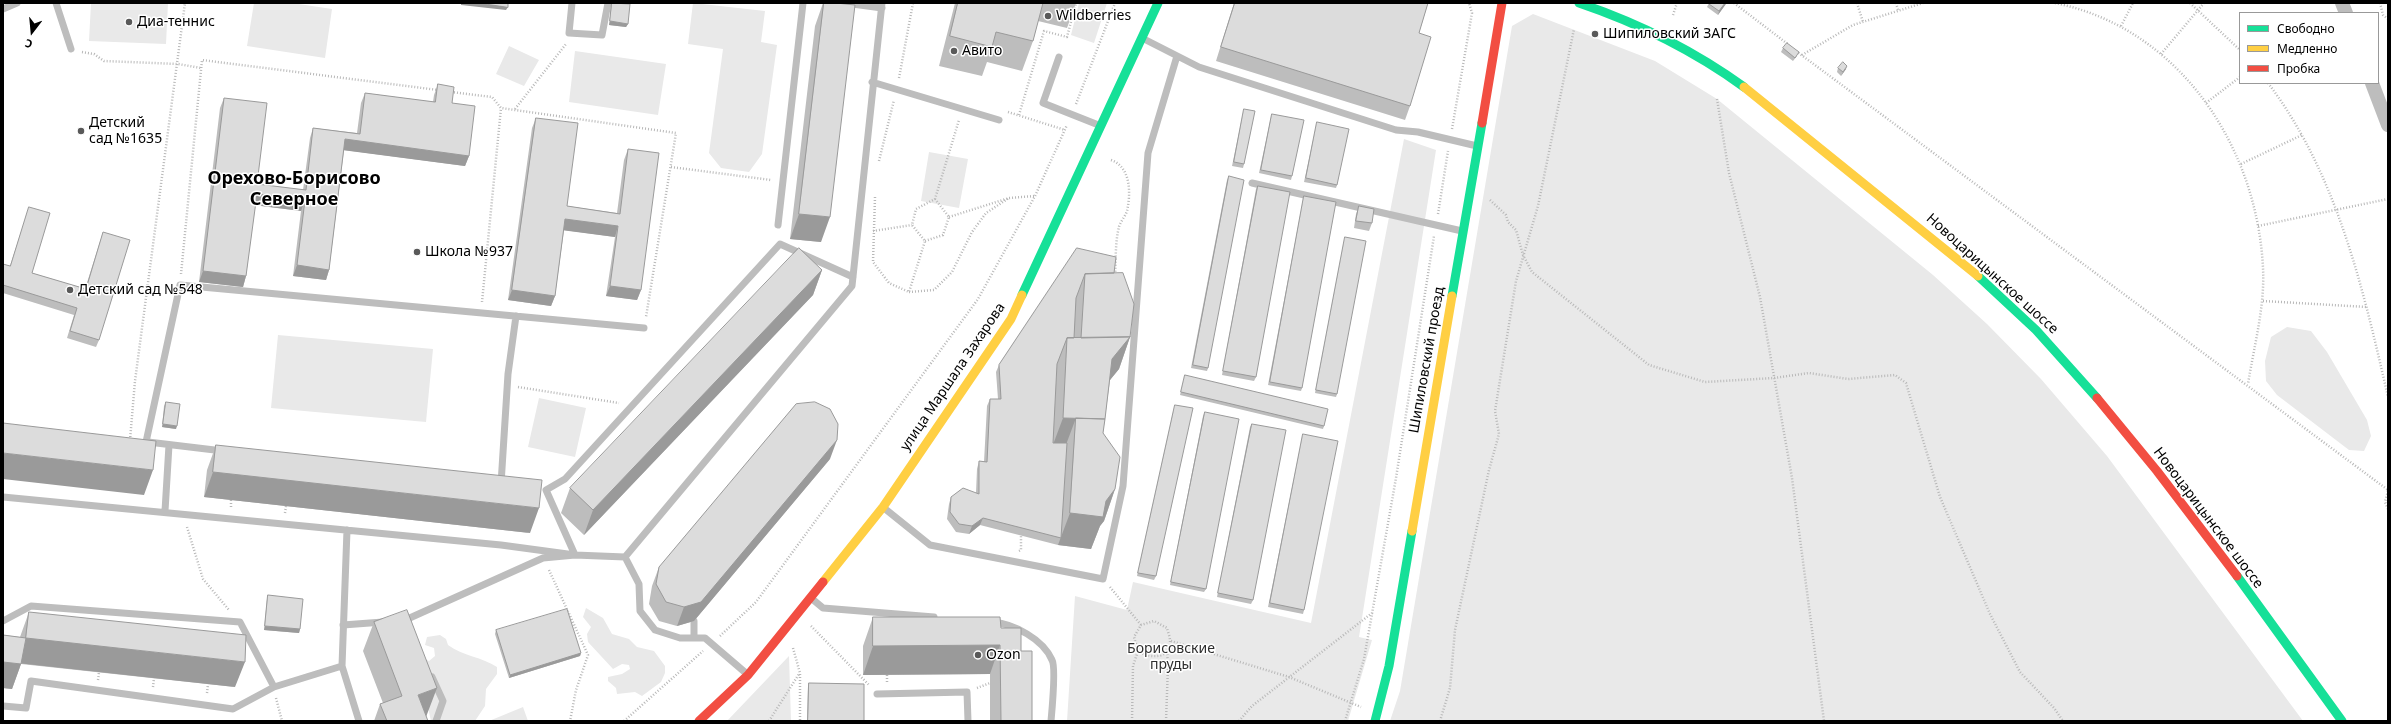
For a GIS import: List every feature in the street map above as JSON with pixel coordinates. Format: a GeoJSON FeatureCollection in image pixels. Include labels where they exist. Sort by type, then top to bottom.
{"type":"FeatureCollection","features":[{"type":"Feature","properties":{"kind":"main road","name":"улица Маршала Захарова"},"geometry":{"type":"LineString","coordinates":[[699,721],[748,674],[811,598],[883,507],[1011,319],[1158,3]]}},
{"type":"Feature","properties":{"kind":"main road","name":"Шипиловский проезд"},"geometry":{"type":"LineString","coordinates":[[1375,721],[1389,666],[1502,3]]}},
{"type":"Feature","properties":{"kind":"main road","name":"Новоцарицынское шоссе"},"geometry":{"type":"LineString","coordinates":[[1579,3],[1644,28],[1695,54],[1735,80],[1907,216],[2024,319],[2076,374],[2164,480],[2342,721]]}},
{"type":"Feature","properties":{"kind":"street"},"geometry":{"type":"LineString","coordinates":[[2372,84],[2388,125]]}},
{"type":"Feature","properties":{"kind":"lane"},"geometry":{"type":"LineString","coordinates":[[3,9],[17,3]]}},
{"type":"Feature","properties":{"kind":"lane"},"geometry":{"type":"LineString","coordinates":[[56,3],[70,49]]}},
{"type":"Feature","properties":{"kind":"lane"},"geometry":{"type":"LineString","coordinates":[[572,3],[569,33],[602,35],[608,3]]}},
{"type":"Feature","properties":{"kind":"lane"},"geometry":{"type":"LineString","coordinates":[[778,225],[803,3]]}},
{"type":"Feature","properties":{"kind":"lane"},"geometry":{"type":"LineString","coordinates":[[625,557],[852,286],[872,82],[882,5],[845,3]]}},
{"type":"Feature","properties":{"kind":"lane"},"geometry":{"type":"LineString","coordinates":[[1142,38],[1199,67],[1396,130],[1418,132],[1478,146]]}},
{"type":"Feature","properties":{"kind":"lane"},"geometry":{"type":"LineString","coordinates":[[883,507],[930,545],[1103,579],[1123,486],[1148,153],[1178,56]]}},
{"type":"Feature","properties":{"kind":"lane"},"geometry":{"type":"LineString","coordinates":[[1059,57],[1042,103],[1101,126]]}},
{"type":"Feature","properties":{"kind":"lane"},"geometry":{"type":"LineString","coordinates":[[872,82],[999,120]]}},
{"type":"Feature","properties":{"kind":"lane"},"geometry":{"type":"LineString","coordinates":[[1252,183],[1463,231]]}},
{"type":"Feature","properties":{"kind":"lane"},"geometry":{"type":"LineString","coordinates":[[575,555],[542,489],[565,479],[780,244],[853,277]]}},
{"type":"Feature","properties":{"kind":"lane"},"geometry":{"type":"LineString","coordinates":[[146,442],[180,284],[644,328]]}},
{"type":"Feature","properties":{"kind":"lane"},"geometry":{"type":"LineString","coordinates":[[493,483],[505,485],[507,385],[516,316]]}},
{"type":"Feature","properties":{"kind":"lane"},"geometry":{"type":"LineString","coordinates":[[130,440],[232,452]]}},
{"type":"Feature","properties":{"kind":"lane"},"geometry":{"type":"LineString","coordinates":[[165,511],[168,445]]}},
{"type":"Feature","properties":{"kind":"lane"},"geometry":{"type":"LineString","coordinates":[[3,497],[165,511],[501,545],[575,555],[625,557]]}},
{"type":"Feature","properties":{"kind":"lane"},"geometry":{"type":"LineString","coordinates":[[347,530],[342,666],[359,721]]}},
{"type":"Feature","properties":{"kind":"lane"},"geometry":{"type":"LineString","coordinates":[[398,621],[407,624],[543,558],[575,555]]}},
{"type":"Feature","properties":{"kind":"lane"},"geometry":{"type":"LineString","coordinates":[[625,557],[639,584],[640,611],[655,630],[680,638],[705,638],[748,674]]}},
{"type":"Feature","properties":{"kind":"lane"},"geometry":{"type":"LineString","coordinates":[[811,598],[823,608],[942,618]]}},
{"type":"Feature","properties":{"kind":"lane"},"geometry":{"type":"LineString","coordinates":[[3,621],[31,606],[240,622],[274,687]]}},
{"type":"Feature","properties":{"kind":"lane"},"geometry":{"type":"LineString","coordinates":[[694,621],[694,638]]}},
{"type":"Feature","properties":{"kind":"lane"},"geometry":{"type":"LineString","coordinates":[[981,621],[1005,623],[1038,641],[1053,661],[1051,721]]}},
{"type":"Feature","properties":{"kind":"lane"},"geometry":{"type":"LineString","coordinates":[[343,625],[390,622]]}},
{"type":"Feature","properties":{"kind":"lane"},"geometry":{"type":"LineString","coordinates":[[3,706],[26,708],[30,681],[233,709],[274,687],[342,666]]}},
{"type":"Feature","properties":{"kind":"lane"},"geometry":{"type":"LineString","coordinates":[[429,671],[443,701],[436,721]]}},
{"type":"Feature","properties":{"kind":"lane"},"geometry":{"type":"LineString","coordinates":[[877,694],[968,692],[968,721]]}},
{"type":"Feature","properties":{"kind":"path"},"geometry":{"type":"LineString","coordinates":[[130,440],[135,381],[185,3]]}},
{"type":"Feature","properties":{"kind":"path"},"geometry":{"type":"LineString","coordinates":[[878,163],[897,90],[913,3]]}},
{"type":"Feature","properties":{"kind":"path"},"geometry":{"type":"LineString","coordinates":[[1019,115],[1044,31],[1067,37],[1076,3]]}},
{"type":"Feature","properties":{"kind":"path"},"geometry":{"type":"LineString","coordinates":[[624,721],[712,644],[756,602],[978,299],[1035,196],[1088,77],[1115,3]]}},
{"type":"Feature","properties":{"kind":"path"},"geometry":{"type":"LineString","coordinates":[[1345,721],[1364,660],[1472,13],[1469,3]]}},
{"type":"Feature","properties":{"kind":"path"},"geometry":{"type":"LineString","coordinates":[[1673,15],[1677,3]]}},
{"type":"Feature","properties":{"kind":"path"},"geometry":{"type":"LineString","coordinates":[[1734,3],[1802,55],[2248,384],[2388,490],[2386,502],[2388,509]]}},
{"type":"Feature","properties":{"kind":"path"},"geometry":{"type":"LineString","coordinates":[[1857,3],[1863,22]]}},
{"type":"Feature","properties":{"kind":"path"},"geometry":{"type":"LineString","coordinates":[[1896,3],[1898,10]]}},
{"type":"Feature","properties":{"kind":"path"},"geometry":{"type":"LineString","coordinates":[[1802,55],[1853,25],[1923,3]]}},
{"type":"Feature","properties":{"kind":"path"},"geometry":{"type":"LineString","coordinates":[[2055,3],[2071,5],[2121,26],[2161,54],[2206,103],[2227,133],[2241,164],[2258,226],[2263,267],[2263,301],[2248,384]]}},
{"type":"Feature","properties":{"kind":"path"},"geometry":{"type":"LineString","coordinates":[[2121,26],[2134,3]]}},
{"type":"Feature","properties":{"kind":"path"},"geometry":{"type":"LineString","coordinates":[[2190,3],[2239,49]]}},
{"type":"Feature","properties":{"kind":"path"},"geometry":{"type":"LineString","coordinates":[[2161,54],[2204,3]]}},
{"type":"Feature","properties":{"kind":"path"},"geometry":{"type":"LineString","coordinates":[[2380,3],[2383,15],[2388,19]]}},
{"type":"Feature","properties":{"kind":"path"},"geometry":{"type":"LineString","coordinates":[[1440,721],[1450,688],[1455,630],[1489,470],[1499,434],[1495,411],[1516,280],[1538,206],[1574,29]]}},
{"type":"Feature","properties":{"kind":"path"},"geometry":{"type":"LineString","coordinates":[[514,110],[575,33]]}},
{"type":"Feature","properties":{"kind":"path"},"geometry":{"type":"LineString","coordinates":[[70,49],[94,54],[104,61],[178,64],[201,68]]}},
{"type":"Feature","properties":{"kind":"path"},"geometry":{"type":"LineString","coordinates":[[180,284],[202,60],[492,97],[501,108],[676,133],[644,328]]}},
{"type":"Feature","properties":{"kind":"path"},"geometry":{"type":"LineString","coordinates":[[2206,103],[2239,78]]}},
{"type":"Feature","properties":{"kind":"path"},"geometry":{"type":"LineString","coordinates":[[2269,84],[2302,135],[2336,210],[2349,243],[2367,307],[2388,397]]}},
{"type":"Feature","properties":{"kind":"path"},"geometry":{"type":"LineString","coordinates":[[1717,99],[1729,173],[1760,296],[1792,478],[1824,721]]}},
{"type":"Feature","properties":{"kind":"path"},"geometry":{"type":"LineString","coordinates":[[481,313],[501,108]]}},
{"type":"Feature","properties":{"kind":"path"},"geometry":{"type":"LineString","coordinates":[[912,225],[916,208],[935,199],[962,109]]}},
{"type":"Feature","properties":{"kind":"path"},"geometry":{"type":"LineString","coordinates":[[1004,110],[1065,130]]}},
{"type":"Feature","properties":{"kind":"path"},"geometry":{"type":"LineString","coordinates":[[2241,164],[2302,135]]}},
{"type":"Feature","properties":{"kind":"path"},"geometry":{"type":"LineString","coordinates":[[1111,160],[1118,162],[1124,168],[1128,184],[1127,212],[1119,227],[1115,282]]}},
{"type":"Feature","properties":{"kind":"path"},"geometry":{"type":"LineString","coordinates":[[670,167],[782,181]]}},
{"type":"Feature","properties":{"kind":"path"},"geometry":{"type":"LineString","coordinates":[[875,193],[872,262],[890,283],[909,292],[934,290],[952,272],[972,232],[986,213],[1009,198]]}},
{"type":"Feature","properties":{"kind":"path"},"geometry":{"type":"LineString","coordinates":[[949,218],[1009,198],[1035,196]]}},
{"type":"Feature","properties":{"kind":"path"},"geometry":{"type":"LineString","coordinates":[[935,199],[949,218]]}},
{"type":"Feature","properties":{"kind":"path"},"geometry":{"type":"LineString","coordinates":[[2258,226],[2388,199]]}},
{"type":"Feature","properties":{"kind":"path"},"geometry":{"type":"LineString","coordinates":[[1490,200],[1506,215],[1508,222],[1516,230],[1523,255],[1532,272],[1649,365],[1706,382],[1774,378],[1809,373],[1848,379],[1895,375],[1906,383],[1940,496],[1990,614],[2020,672],[2054,708],[2063,721]]}},
{"type":"Feature","properties":{"kind":"path"},"geometry":{"type":"LineString","coordinates":[[925,241],[943,235],[949,218]]}},
{"type":"Feature","properties":{"kind":"path"},"geometry":{"type":"LineString","coordinates":[[857,237],[874,231],[912,225]]}},
{"type":"Feature","properties":{"kind":"path"},"geometry":{"type":"LineString","coordinates":[[912,225],[925,241]]}},
{"type":"Feature","properties":{"kind":"path"},"geometry":{"type":"LineString","coordinates":[[909,292],[925,241]]}},
{"type":"Feature","properties":{"kind":"path"},"geometry":{"type":"LineString","coordinates":[[2263,301],[2367,307]]}},
{"type":"Feature","properties":{"kind":"path"},"geometry":{"type":"LineString","coordinates":[[507,385],[633,405]]}},
{"type":"Feature","properties":{"kind":"path"},"geometry":{"type":"LineString","coordinates":[[183,514],[203,579],[240,622]]}},
{"type":"Feature","properties":{"kind":"path"},"geometry":{"type":"LineString","coordinates":[[1021,550],[1022,527]]}},
{"type":"Feature","properties":{"kind":"path"},"geometry":{"type":"LineString","coordinates":[[543,558],[588,655],[576,690],[570,721]]}},
{"type":"Feature","properties":{"kind":"path"},"geometry":{"type":"LineString","coordinates":[[1120,596],[1141,625]]}},
{"type":"Feature","properties":{"kind":"path"},"geometry":{"type":"LineString","coordinates":[[1239,721],[1252,706],[1372,613]]}},
{"type":"Feature","properties":{"kind":"path"},"geometry":{"type":"LineString","coordinates":[[1132,721],[1133,666],[1138,651],[1134,638],[1141,625],[1154,621],[1167,628],[1171,641],[1167,651],[1168,666],[1166,721]]}},
{"type":"Feature","properties":{"kind":"path"},"geometry":{"type":"LineString","coordinates":[[811,625],[877,694]]}},
{"type":"Feature","properties":{"kind":"path"},"geometry":{"type":"LineString","coordinates":[[1171,641],[1289,677],[1365,709]]}},
{"type":"Feature","properties":{"kind":"path"},"geometry":{"type":"LineString","coordinates":[[792,645],[800,673],[800,721]]}},
{"type":"Feature","properties":{"kind":"path"},"geometry":{"type":"LineString","coordinates":[[1138,651],[1147,657],[1158,657],[1167,651]]}},
{"type":"Feature","properties":{"kind":"path"},"geometry":{"type":"LineString","coordinates":[[769,721],[800,673]]}},
{"type":"Feature","properties":{"kind":"path"},"geometry":{"type":"LineString","coordinates":[[274,687],[282,721]]}},
{"type":"Feature","properties":{"kind":"green space","name":"Диа-теннис"},"geometry":{"type":"Polygon","coordinates":[[[91,3],[168,3],[166,44],[89,41],[91,3]]]}},
{"type":"Feature","properties":{"kind":"green space"},"geometry":{"type":"Polygon","coordinates":[[[254,3],[292,3],[332,9],[325,58],[247,46],[254,3]]]}},
{"type":"Feature","properties":{"kind":"green space"},"geometry":{"type":"Polygon","coordinates":[[[693,3],[765,11],[761,42],[777,45],[762,154],[749,172],[721,168],[709,153],[723,49],[688,44],[693,3]]]}},
{"type":"Feature","properties":{"kind":"green space"},"geometry":{"type":"Polygon","coordinates":[[[1079,3],[1107,3],[1094,43],[1071,35],[1079,3]]]}},
{"type":"Feature","properties":{"kind":"green space"},"geometry":{"type":"Polygon","coordinates":[[[1533,14],[1655,61],[1717,99],[1933,275],[1987,324],[2041,379],[2107,456],[2303,721],[1390,721],[1400,691],[1512,26],[1533,14]]]}},
{"type":"Feature","properties":{"kind":"green space"},"geometry":{"type":"Polygon","coordinates":[[[509,46],[539,60],[524,86],[496,74],[509,46]]]}},
{"type":"Feature","properties":{"kind":"green space"},"geometry":{"type":"Polygon","coordinates":[[[575,51],[666,64],[658,115],[569,102],[575,51]]]}},
{"type":"Feature","properties":{"kind":"green space","name":"Борисовские пруды"},"geometry":{"type":"Polygon","coordinates":[[[1404,139],[1436,150],[1359,637],[1372,640],[1348,721],[1067,721],[1075,596],[1127,610],[1133,582],[1311,623],[1404,139]]]}},
{"type":"Feature","properties":{"kind":"green space"},"geometry":{"type":"Polygon","coordinates":[[[929,152],[968,159],[959,208],[921,201],[929,152]]]}},
{"type":"Feature","properties":{"kind":"green space"},"geometry":{"type":"Polygon","coordinates":[[[2287,327],[2311,331],[2327,352],[2367,420],[2371,436],[2364,451],[2349,450],[2277,395],[2266,381],[2265,361],[2271,337],[2287,327]]]}},
{"type":"Feature","properties":{"kind":"green space"},"geometry":{"type":"Polygon","coordinates":[[[278,335],[433,349],[426,422],[271,408],[278,335]]]}},
{"type":"Feature","properties":{"kind":"green space"},"geometry":{"type":"Polygon","coordinates":[[[539,398],[586,408],[575,457],[528,447],[539,398]]]}},
{"type":"Feature","properties":{"kind":"green space"},"geometry":{"type":"Polygon","coordinates":[[[586,608],[603,618],[612,634],[629,639],[637,647],[654,651],[665,666],[665,673],[661,682],[642,696],[635,692],[617,694],[616,688],[608,681],[608,677],[622,674],[630,669],[629,665],[622,664],[613,669],[588,642],[587,634],[591,627],[583,617],[586,608]]]}},
{"type":"Feature","properties":{"kind":"green space"},"geometry":{"type":"Polygon","coordinates":[[[440,635],[446,639],[448,645],[454,649],[497,667],[497,674],[486,689],[485,706],[475,721],[431,721],[416,654],[429,661],[435,656],[434,648],[425,645],[427,637],[440,635]]]}},
{"type":"Feature","properties":{"kind":"green space"},"geometry":{"type":"Polygon","coordinates":[[[789,656],[791,721],[727,721],[789,656]]]}},
{"type":"Feature","properties":{"kind":"green space"},"geometry":{"type":"Polygon","coordinates":[[[523,707],[528,721],[489,721],[523,707]]]}},
{"type":"Feature","properties":{"kind":"building"},"geometry":{"type":"Polygon","coordinates":[[[479,3],[508,3],[508,7],[479,3]]]}},
{"type":"Feature","properties":{"kind":"building"},"geometry":{"type":"Polygon","coordinates":[[[612,3],[630,4],[628,24],[610,21],[612,3]]]}},
{"type":"Feature","properties":{"kind":"building"},"geometry":{"type":"Polygon","coordinates":[[[824,3],[855,5],[830,217],[799,214],[824,3]]]}},
{"type":"Feature","properties":{"kind":"building"},"geometry":{"type":"Polygon","coordinates":[[[958,3],[1043,3],[1033,41],[996,32],[992,47],[950,36],[958,3]]]}},
{"type":"Feature","properties":{"kind":"building"},"geometry":{"type":"Polygon","coordinates":[[[1235,3],[1428,3],[1419,33],[1431,37],[1410,106],[1221,47],[1235,3]]]}},
{"type":"Feature","properties":{"kind":"building"},"geometry":{"type":"Polygon","coordinates":[[[1709,3],[1725,3],[1719,11],[1709,3]]]}},
{"type":"Feature","properties":{"kind":"building"},"geometry":{"type":"Polygon","coordinates":[[[1787,43],[1799,52],[1795,58],[1783,48],[1787,43]]]}},
{"type":"Feature","properties":{"kind":"building"},"geometry":{"type":"Polygon","coordinates":[[[1843,62],[1847,66],[1843,72],[1838,68],[1843,62]]]}},
{"type":"Feature","properties":{"kind":"building"},"geometry":{"type":"Polygon","coordinates":[[[438,84],[454,87],[452,103],[475,106],[469,156],[345,139],[329,270],[297,265],[305,200],[257,194],[246,276],[203,271],[224,98],[267,103],[257,184],[306,190],[313,128],[360,134],[365,93],[435,102],[438,84]]]}},
{"type":"Feature","properties":{"kind":"building"},"geometry":{"type":"Polygon","coordinates":[[[1244,109],[1255,111],[1244,164],[1234,162],[1244,109]]]}},
{"type":"Feature","properties":{"kind":"building"},"geometry":{"type":"Polygon","coordinates":[[[1272,114],[1304,120],[1292,176],[1261,170],[1272,114]]]}},
{"type":"Feature","properties":{"kind":"building"},"geometry":{"type":"Polygon","coordinates":[[[536,118],[578,123],[567,206],[620,214],[628,149],[659,153],[641,290],[610,286],[618,226],[565,219],[555,296],[512,290],[536,118]]]}},
{"type":"Feature","properties":{"kind":"building"},"geometry":{"type":"Polygon","coordinates":[[[1317,122],[1349,129],[1337,185],[1306,178],[1317,122]]]}},
{"type":"Feature","properties":{"kind":"building"},"geometry":{"type":"Polygon","coordinates":[[[1229,176],[1244,180],[1208,368],[1193,365],[1229,176]]]}},
{"type":"Feature","properties":{"kind":"building"},"geometry":{"type":"Polygon","coordinates":[[[1258,186],[1290,192],[1256,377],[1223,371],[1258,186]]]}},
{"type":"Feature","properties":{"kind":"building"},"geometry":{"type":"Polygon","coordinates":[[[1304,196],[1336,202],[1302,388],[1270,382],[1304,196]]]}},
{"type":"Feature","properties":{"kind":"building"},"geometry":{"type":"Polygon","coordinates":[[[1359,206],[1374,209],[1372,223],[1356,221],[1359,206]]]}},
{"type":"Feature","properties":{"kind":"building"},"geometry":{"type":"Polygon","coordinates":[[[29,207],[50,213],[32,273],[86,289],[103,232],[130,240],[99,340],[70,331],[77,308],[3,285],[3,264],[10,266],[29,207]]]}},
{"type":"Feature","properties":{"kind":"building"},"geometry":{"type":"Polygon","coordinates":[[[1345,237],[1366,241],[1337,394],[1316,390],[1345,237]]]}},
{"type":"Feature","properties":{"kind":"building"},"geometry":{"type":"Polygon","coordinates":[[[799,248],[822,270],[593,510],[570,488],[799,248]]]}},
{"type":"Feature","properties":{"kind":"building"},"geometry":{"type":"Polygon","coordinates":[[[1077,248],[1116,257],[1114,273],[1085,274],[1076,298],[1074,338],[1067,338],[1057,364],[1053,443],[1067,443],[1061,538],[983,518],[972,526],[959,524],[950,512],[951,497],[963,488],[979,494],[979,461],[987,462],[990,399],[1001,399],[999,365],[1077,248]]]}},
{"type":"Feature","properties":{"kind":"building"},"geometry":{"type":"Polygon","coordinates":[[[1123,273],[1134,304],[1130,337],[1081,338],[1085,274],[1123,273]]]}},
{"type":"Feature","properties":{"kind":"building"},"geometry":{"type":"Polygon","coordinates":[[[1130,337],[1112,359],[1105,419],[1063,418],[1067,338],[1130,337]]]}},
{"type":"Feature","properties":{"kind":"building"},"geometry":{"type":"Polygon","coordinates":[[[1185,375],[1328,409],[1324,426],[1181,392],[1185,375]]]}},
{"type":"Feature","properties":{"kind":"building"},"geometry":{"type":"Polygon","coordinates":[[[166,402],[180,404],[177,426],[163,424],[166,402]]]}},
{"type":"Feature","properties":{"kind":"building"},"geometry":{"type":"Polygon","coordinates":[[[815,402],[830,409],[838,424],[837,440],[701,602],[684,607],[666,602],[656,584],[659,567],[796,404],[815,402]]]}},
{"type":"Feature","properties":{"kind":"building"},"geometry":{"type":"Polygon","coordinates":[[[1175,405],[1193,408],[1156,576],[1138,573],[1175,405]]]}},
{"type":"Feature","properties":{"kind":"building"},"geometry":{"type":"Polygon","coordinates":[[[1205,412],[1239,419],[1206,589],[1171,582],[1205,412]]]}},
{"type":"Feature","properties":{"kind":"building"},"geometry":{"type":"Polygon","coordinates":[[[1076,418],[1105,419],[1103,433],[1120,457],[1115,489],[1106,501],[1103,517],[1070,513],[1076,418]]]}},
{"type":"Feature","properties":{"kind":"building"},"geometry":{"type":"Polygon","coordinates":[[[3,423],[156,441],[153,470],[3,453],[3,423]]]}},
{"type":"Feature","properties":{"kind":"building"},"geometry":{"type":"Polygon","coordinates":[[[1252,424],[1286,430],[1253,600],[1218,593],[1252,424]]]}},
{"type":"Feature","properties":{"kind":"building"},"geometry":{"type":"Polygon","coordinates":[[[1303,434],[1338,441],[1304,610],[1270,603],[1303,434]]]}},
{"type":"Feature","properties":{"kind":"building"},"geometry":{"type":"Polygon","coordinates":[[[216,445],[542,480],[539,508],[213,472],[216,445]]]}},
{"type":"Feature","properties":{"kind":"building"},"geometry":{"type":"Polygon","coordinates":[[[268,595],[303,599],[300,629],[265,626],[268,595]]]}},
{"type":"Feature","properties":{"kind":"building"},"geometry":{"type":"Polygon","coordinates":[[[567,609],[581,653],[510,675],[496,630],[567,609]]]}},
{"type":"Feature","properties":{"kind":"building"},"geometry":{"type":"Polygon","coordinates":[[[407,610],[437,688],[418,695],[428,721],[387,721],[380,704],[402,696],[374,622],[407,610]]]}},
{"type":"Feature","properties":{"kind":"building"},"geometry":{"type":"Polygon","coordinates":[[[29,612],[246,635],[245,662],[26,638],[29,612]]]}},
{"type":"Feature","properties":{"kind":"building"},"geometry":{"type":"Polygon","coordinates":[[[873,617],[1000,617],[1001,628],[1021,628],[1021,651],[1032,651],[1032,721],[1001,721],[1000,645],[873,646],[873,617]]]}},
{"type":"Feature","properties":{"kind":"building"},"geometry":{"type":"Polygon","coordinates":[[[3,635],[26,638],[21,664],[3,662],[3,635]]]}},
{"type":"Feature","properties":{"kind":"building"},"geometry":{"type":"Polygon","coordinates":[[[809,683],[864,684],[864,721],[808,721],[809,683]]]}},
{"type":"Feature","properties":{"kind":"traffic: fast"},"geometry":{"type":"LineString","coordinates":[[1022,295],[1158,3]]}},
{"type":"Feature","properties":{"kind":"traffic: fast"},"geometry":{"type":"LineString","coordinates":[[1579,3],[1622,19],[1685,49],[1744,87]]}},
{"type":"Feature","properties":{"kind":"traffic: fast"},"geometry":{"type":"LineString","coordinates":[[1452,296],[1482,123]]}},
{"type":"Feature","properties":{"kind":"traffic: fast"},"geometry":{"type":"LineString","coordinates":[[1978,276],[2036,330],[2097,398]]}},
{"type":"Feature","properties":{"kind":"traffic: fast"},"geometry":{"type":"LineString","coordinates":[[1375,721],[1389,666],[1412,531]]}},
{"type":"Feature","properties":{"kind":"traffic: fast"},"geometry":{"type":"LineString","coordinates":[[2237,576],[2342,721]]}},
{"type":"Feature","properties":{"kind":"traffic: slow"},"geometry":{"type":"LineString","coordinates":[[1744,87],[1978,276]]}},
{"type":"Feature","properties":{"kind":"traffic: slow"},"geometry":{"type":"LineString","coordinates":[[823,582],[883,507],[1011,319],[1022,295]]}},
{"type":"Feature","properties":{"kind":"traffic: slow"},"geometry":{"type":"LineString","coordinates":[[1412,531],[1452,296]]}},
{"type":"Feature","properties":{"kind":"traffic: jam"},"geometry":{"type":"LineString","coordinates":[[1482,123],[1502,3]]}},
{"type":"Feature","properties":{"kind":"traffic: jam"},"geometry":{"type":"LineString","coordinates":[[2097,398],[2157,471],[2237,576]]}},
{"type":"Feature","properties":{"kind":"traffic: jam"},"geometry":{"type":"LineString","coordinates":[[699,721],[748,675],[823,582]]}},
{"type":"Feature","properties":{"kind":"place","name":"Wildberries"},"geometry":{"type":"Point","coordinates":[1048,16]}},
{"type":"Feature","properties":{"kind":"place","name":"Диа-теннис"},"geometry":{"type":"Point","coordinates":[129,22]}},
{"type":"Feature","properties":{"kind":"place","name":"Шипиловский ЗАГС"},"geometry":{"type":"Point","coordinates":[1595,34]}},
{"type":"Feature","properties":{"kind":"place","name":"Авито"},"geometry":{"type":"Point","coordinates":[954,51]}},
{"type":"Feature","properties":{"kind":"place","name":"Детский сад №1635"},"geometry":{"type":"Point","coordinates":[81,131]}},
{"type":"Feature","properties":{"kind":"place","name":"Школа №937"},"geometry":{"type":"Point","coordinates":[417,252]}},
{"type":"Feature","properties":{"kind":"place","name":"Детский сад №548"},"geometry":{"type":"Point","coordinates":[70,290]}},
{"type":"Feature","properties":{"kind":"place","name":"Ozon"},"geometry":{"type":"Point","coordinates":[978,655]}},
{"type":"Feature","properties":{"kind":"district","name":"Орехово-Борисово Северное"},"geometry":{"type":"Point","coordinates":[294,189]}}]}
